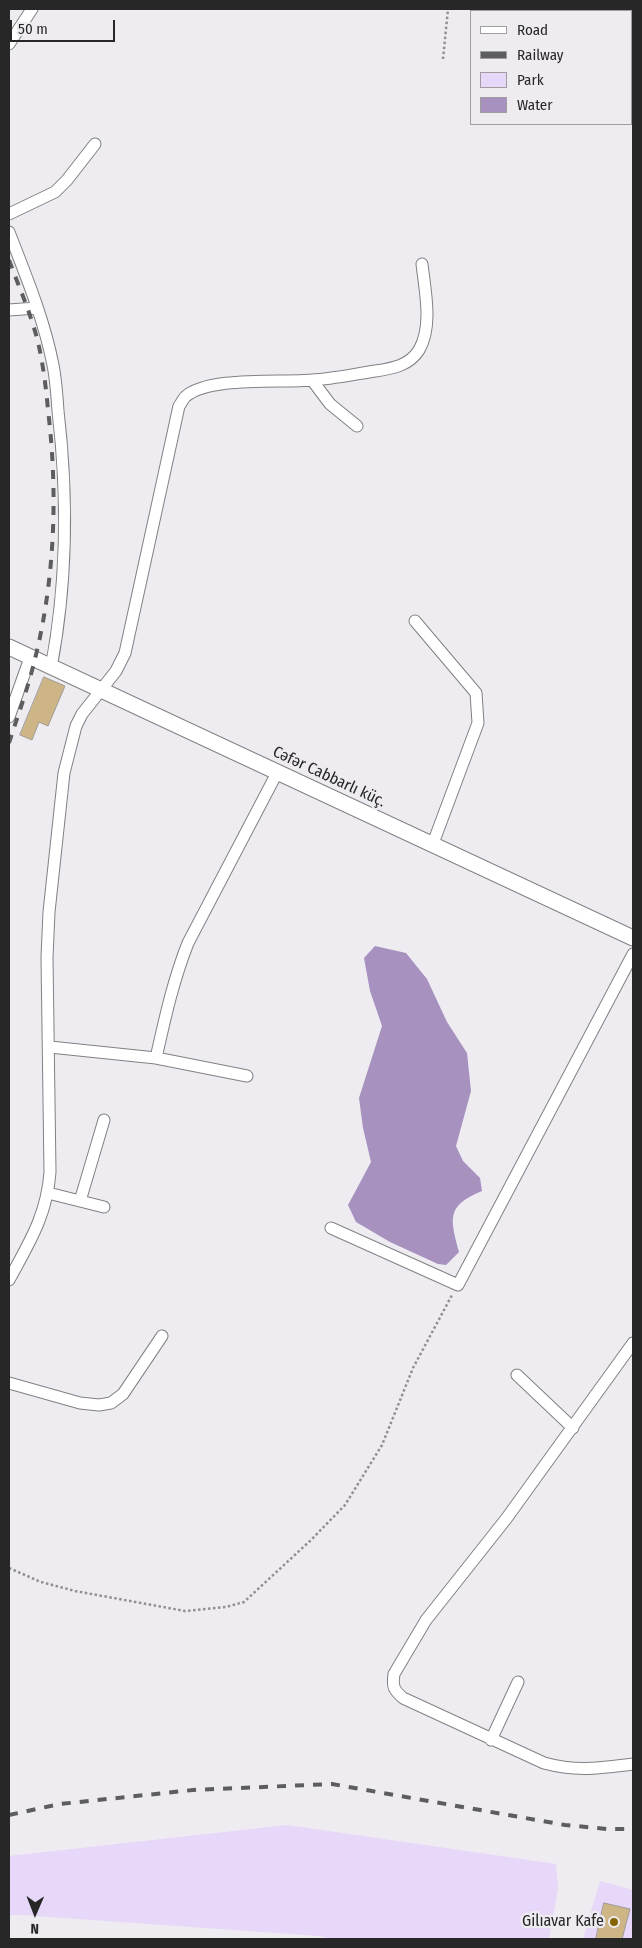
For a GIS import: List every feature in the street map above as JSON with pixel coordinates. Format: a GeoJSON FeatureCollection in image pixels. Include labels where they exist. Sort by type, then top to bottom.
{"type":"FeatureCollection","features":[{"type":"Feature","properties":{"kind":"street"},"geometry":{"type":"LineString","coordinates":[[9,44],[32,9]]}},
{"type":"Feature","properties":{"kind":"street"},"geometry":{"type":"LineString","coordinates":[[9,214],[55,192],[67,180],[95,144]]}},
{"type":"Feature","properties":{"kind":"street"},"geometry":{"type":"LineString","coordinates":[[9,232],[37,308],[53,366],[63,454],[62,595],[51,668]]}},
{"type":"Feature","properties":{"kind":"street"},"geometry":{"type":"LineString","coordinates":[[9,1280],[44,1211],[48,1193],[50,1172],[50,1047],[47,957],[49,912],[64,773],[76,726],[82,714],[116,671],[125,653],[179,406],[186,397],[211,386],[238,382],[312,380],[397,368],[410,360],[419,350],[426,332],[426,301],[422,264]]}},
{"type":"Feature","properties":{"kind":"street"},"geometry":{"type":"LineString","coordinates":[[9,310],[37,308]]}},
{"type":"Feature","properties":{"kind":"street"},"geometry":{"type":"LineString","coordinates":[[312,380],[330,404],[357,426]]}},
{"type":"Feature","properties":{"kind":"street"},"geometry":{"type":"LineString","coordinates":[[414,621],[476,693],[478,723],[432,846]]}},
{"type":"Feature","properties":{"kind":"street","name":"Cəfər Cabbarlı küç."},"geometry":{"type":"LineString","coordinates":[[9,648],[278,771],[432,846],[633,938]]}},
{"type":"Feature","properties":{"kind":"street"},"geometry":{"type":"LineString","coordinates":[[9,717],[30,658]]}},
{"type":"Feature","properties":{"kind":"street"},"geometry":{"type":"LineString","coordinates":[[156,1058],[169,999],[188,943],[278,771]]}},
{"type":"Feature","properties":{"kind":"street"},"geometry":{"type":"LineString","coordinates":[[332,1228],[458,1285],[633,954]]}},
{"type":"Feature","properties":{"kind":"street"},"geometry":{"type":"LineString","coordinates":[[50,1047],[156,1058],[247,1076]]}},
{"type":"Feature","properties":{"kind":"street"},"geometry":{"type":"LineString","coordinates":[[80,1201],[104,1120]]}},
{"type":"Feature","properties":{"kind":"street"},"geometry":{"type":"LineString","coordinates":[[48,1193],[104,1208]]}},
{"type":"Feature","properties":{"kind":"street"},"geometry":{"type":"LineString","coordinates":[[9,1383],[80,1402],[99,1405],[111,1403],[123,1394],[162,1336]]}},
{"type":"Feature","properties":{"kind":"street"},"geometry":{"type":"LineString","coordinates":[[633,1344],[506,1519],[426,1620],[394,1674],[393,1683],[394,1691],[403,1698],[544,1763],[583,1770],[633,1764]]}},
{"type":"Feature","properties":{"kind":"street"},"geometry":{"type":"LineString","coordinates":[[517,1375],[573,1428]]}},
{"type":"Feature","properties":{"kind":"street"},"geometry":{"type":"LineString","coordinates":[[491,1740],[518,1682]]}},
{"type":"Feature","properties":{"kind":"path"},"geometry":{"type":"LineString","coordinates":[[443,59],[448,9]]}},
{"type":"Feature","properties":{"kind":"path"},"geometry":{"type":"LineString","coordinates":[[9,1568],[41,1582],[75,1591],[185,1612],[226,1607],[244,1602],[311,1540],[345,1505],[382,1445],[420,1355],[458,1285]]}},
{"type":"Feature","properties":{"kind":"green space"},"geometry":{"type":"Polygon","coordinates":[[[287,1825],[556,1864],[558,1889],[549,1939],[331,1939],[319,1936],[9,1915],[9,1856],[287,1825]]]}},
{"type":"Feature","properties":{"kind":"green space"},"geometry":{"type":"Polygon","coordinates":[[[600,1881],[633,1890],[633,1939],[583,1939],[600,1881]]]}},
{"type":"Feature","properties":{"kind":"water"},"geometry":{"type":"Polygon","coordinates":[[[375,946],[406,953],[427,979],[447,1022],[467,1053],[471,1091],[456,1146],[463,1161],[480,1178],[482,1191],[462,1202],[454,1214],[454,1230],[459,1252],[446,1265],[438,1264],[390,1242],[356,1222],[348,1205],[371,1162],[363,1128],[359,1098],[382,1026],[370,991],[364,958],[375,946]]]}},
{"type":"Feature","properties":{"kind":"building"},"geometry":{"type":"Polygon","coordinates":[[[44,677],[65,686],[48,726],[39,722],[32,740],[20,735],[44,677]]]}},
{"type":"Feature","properties":{"kind":"building"},"geometry":{"type":"Polygon","coordinates":[[[604,1903],[630,1909],[622,1939],[596,1939],[604,1903]]]}},
{"type":"Feature","properties":{"kind":"railway"},"geometry":{"type":"LineString","coordinates":[[9,260],[38,342],[51,441],[54,504],[51,567],[42,628],[29,680],[9,743]]}},
{"type":"Feature","properties":{"kind":"railway"},"geometry":{"type":"LineString","coordinates":[[9,1815],[60,1804],[193,1790],[332,1784],[565,1825],[607,1829],[633,1829]]}},
{"type":"Feature","properties":{"kind":"place","name":"Gilıavar Kafe"},"geometry":{"type":"Point","coordinates":[614,1922]}}]}
